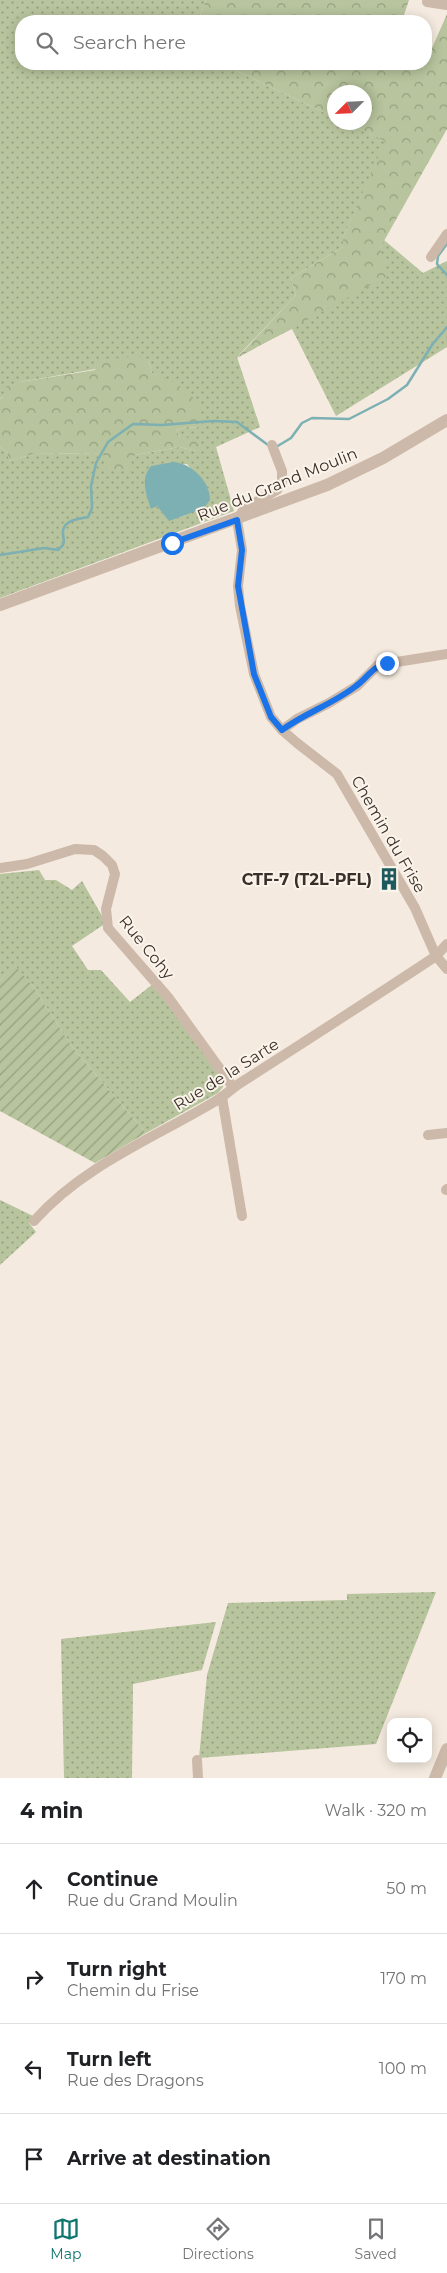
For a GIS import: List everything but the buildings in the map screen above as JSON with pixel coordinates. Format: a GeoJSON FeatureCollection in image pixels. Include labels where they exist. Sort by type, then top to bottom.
{"type":"FeatureCollection","features":[{"type":"Feature","properties":{"kind":"street"},"geometry":{"type":"LineString","coordinates":[[427,2],[447,5]]}},
{"type":"Feature","properties":{"kind":"street"},"geometry":{"type":"LineString","coordinates":[[431,257],[447,234]]}},
{"type":"Feature","properties":{"kind":"street","name":"Rue du Grand Moulin"},"geometry":{"type":"LineString","coordinates":[[0,605],[327,486],[362,470],[447,420]]}},
{"type":"Feature","properties":{"kind":"street"},"geometry":{"type":"LineString","coordinates":[[237,520],[244,509],[277,490],[282,482],[282,471],[272,448]]}},
{"type":"Feature","properties":{"kind":"street","name":"Chemin du Frise"},"geometry":{"type":"LineString","coordinates":[[237,520],[242,550],[238,586],[254,674],[271,717],[282,730],[337,774],[415,908],[436,956],[447,969]]}},
{"type":"Feature","properties":{"kind":"street"},"geometry":{"type":"LineString","coordinates":[[282,730],[297,719],[357,686],[378,665],[447,654]]}},
{"type":"Feature","properties":{"kind":"street","name":"Rue Cohy"},"geometry":{"type":"LineString","coordinates":[[0,868],[27,864],[75,849],[94,850],[103,856],[112,866],[115,874],[106,909],[108,928],[168,997],[233,1087]]}},
{"type":"Feature","properties":{"kind":"street","name":"Rue de la Sarte"},"geometry":{"type":"LineString","coordinates":[[34,1221],[52,1201],[86,1176],[147,1138],[222,1097],[233,1087],[352,1013],[436,956],[447,944]]}},
{"type":"Feature","properties":{"kind":"street"},"geometry":{"type":"LineString","coordinates":[[222,1097],[242,1216]]}},
{"type":"Feature","properties":{"kind":"street"},"geometry":{"type":"LineString","coordinates":[[428,1136],[447,1133]]}},
{"type":"Feature","properties":{"kind":"street"},"geometry":{"type":"LineString","coordinates":[[435,1778],[447,1749]]}},
{"type":"Feature","properties":{"kind":"street"},"geometry":{"type":"LineString","coordinates":[[197,1760],[198,1778]]}},
{"type":"Feature","properties":{"kind":"green space"},"geometry":{"type":"Polygon","coordinates":[[[0,0],[206,0],[200,15],[15,15],[15,70],[235,70],[327,114],[327,130],[362,130],[386,141],[343,238],[343,247],[291,278],[296,295],[238,356],[380,248],[384,240],[423,273],[447,261],[447,347],[336,416],[292,329],[237,357],[260,427],[216,447],[234,511],[0,598],[0,447],[8,453],[8,461],[34,454],[103,453],[127,470],[135,455],[179,447],[197,451],[180,437],[176,430],[187,427],[197,428],[162,378],[152,373],[148,360],[20,382],[0,399],[0,0]],[[187,464],[151,466],[147,473],[147,487],[150,494],[169,520],[185,515],[208,489],[187,464]]]}},
{"type":"Feature","properties":{"kind":"green space"},"geometry":{"type":"Polygon","coordinates":[[[206,0],[409,0],[404,15],[200,15],[206,0]]]}},
{"type":"Feature","properties":{"kind":"green space"},"geometry":{"type":"Polygon","coordinates":[[[447,14],[447,129],[380,248],[389,275],[237,358],[296,295],[291,278],[343,247],[343,238],[385,141],[362,130],[372,130],[372,85],[327,85],[327,114],[235,70],[432,70],[432,48],[447,14]]]}},
{"type":"Feature","properties":{"kind":"green space"},"geometry":{"type":"Polygon","coordinates":[[[140,356],[148,360],[152,373],[176,383],[200,404],[203,422],[197,428],[187,427],[176,430],[180,437],[189,438],[196,442],[200,447],[197,451],[179,447],[135,455],[128,470],[107,469],[103,453],[34,454],[8,461],[8,453],[0,447],[0,399],[3,397],[5,387],[20,382],[95,370],[100,360],[140,356]]]}},
{"type":"Feature","properties":{"kind":"green space"},"geometry":{"type":"Polygon","coordinates":[[[39,870],[45,880],[56,880],[72,890],[82,881],[106,923],[72,946],[88,970],[101,970],[130,1002],[153,984],[224,1082],[223,1087],[218,1093],[146,1133],[73,1048],[32,985],[14,965],[0,981],[0,874],[39,870]]]}},
{"type":"Feature","properties":{"kind":"green space"},"geometry":{"type":"Polygon","coordinates":[[[14,964],[32,985],[73,1048],[146,1133],[95,1163],[0,1111],[0,981],[14,964]]]}},
{"type":"Feature","properties":{"kind":"green space"},"geometry":{"type":"Polygon","coordinates":[[[0,1200],[35,1217],[29,1223],[36,1232],[0,1265],[0,1200]]]}},
{"type":"Feature","properties":{"kind":"green space"},"geometry":{"type":"Polygon","coordinates":[[[436,1592],[376,1744],[199,1758],[207,1675],[228,1603],[347,1600],[347,1594],[436,1592]]]}},
{"type":"Feature","properties":{"kind":"green space"},"geometry":{"type":"Polygon","coordinates":[[[216,1622],[202,1670],[133,1684],[132,1778],[64,1778],[61,1639],[216,1622]]]}},
{"type":"Feature","properties":{"kind":"water"},"geometry":{"type":"Polygon","coordinates":[[[174,462],[187,466],[199,475],[207,486],[210,500],[204,508],[169,521],[157,506],[151,509],[145,481],[151,466],[174,462]]]}},
{"type":"Feature","properties":{"kind":"waterway"},"geometry":{"type":"LineString","coordinates":[[447,244],[438,256],[437,264],[447,275]]}},
{"type":"Feature","properties":{"kind":"waterway"},"geometry":{"type":"LineString","coordinates":[[276,447],[291,438],[302,423],[312,418],[349,419],[388,399],[407,385],[432,345],[447,327]]}},
{"type":"Feature","properties":{"kind":"waterway"},"geometry":{"type":"LineString","coordinates":[[0,555],[44,548],[58,550],[64,543],[63,529],[65,525],[88,517],[92,508],[91,486],[96,463],[108,442],[133,424],[162,425],[213,421],[237,422],[268,445]]}},
{"type":"Feature","properties":{"kind":"place","name":"CTF-7 (T2L-PFL)"},"geometry":{"type":"Point","coordinates":[389,879]}},
{"type":"Feature","properties":{"kind":"route"},"geometry":{"type":"LineString","coordinates":[[172,543],[237,520],[242,550],[238,586],[240,606],[254,674],[271,717],[282,730],[297,719],[357,686],[378,665],[387,663]]}}]}
